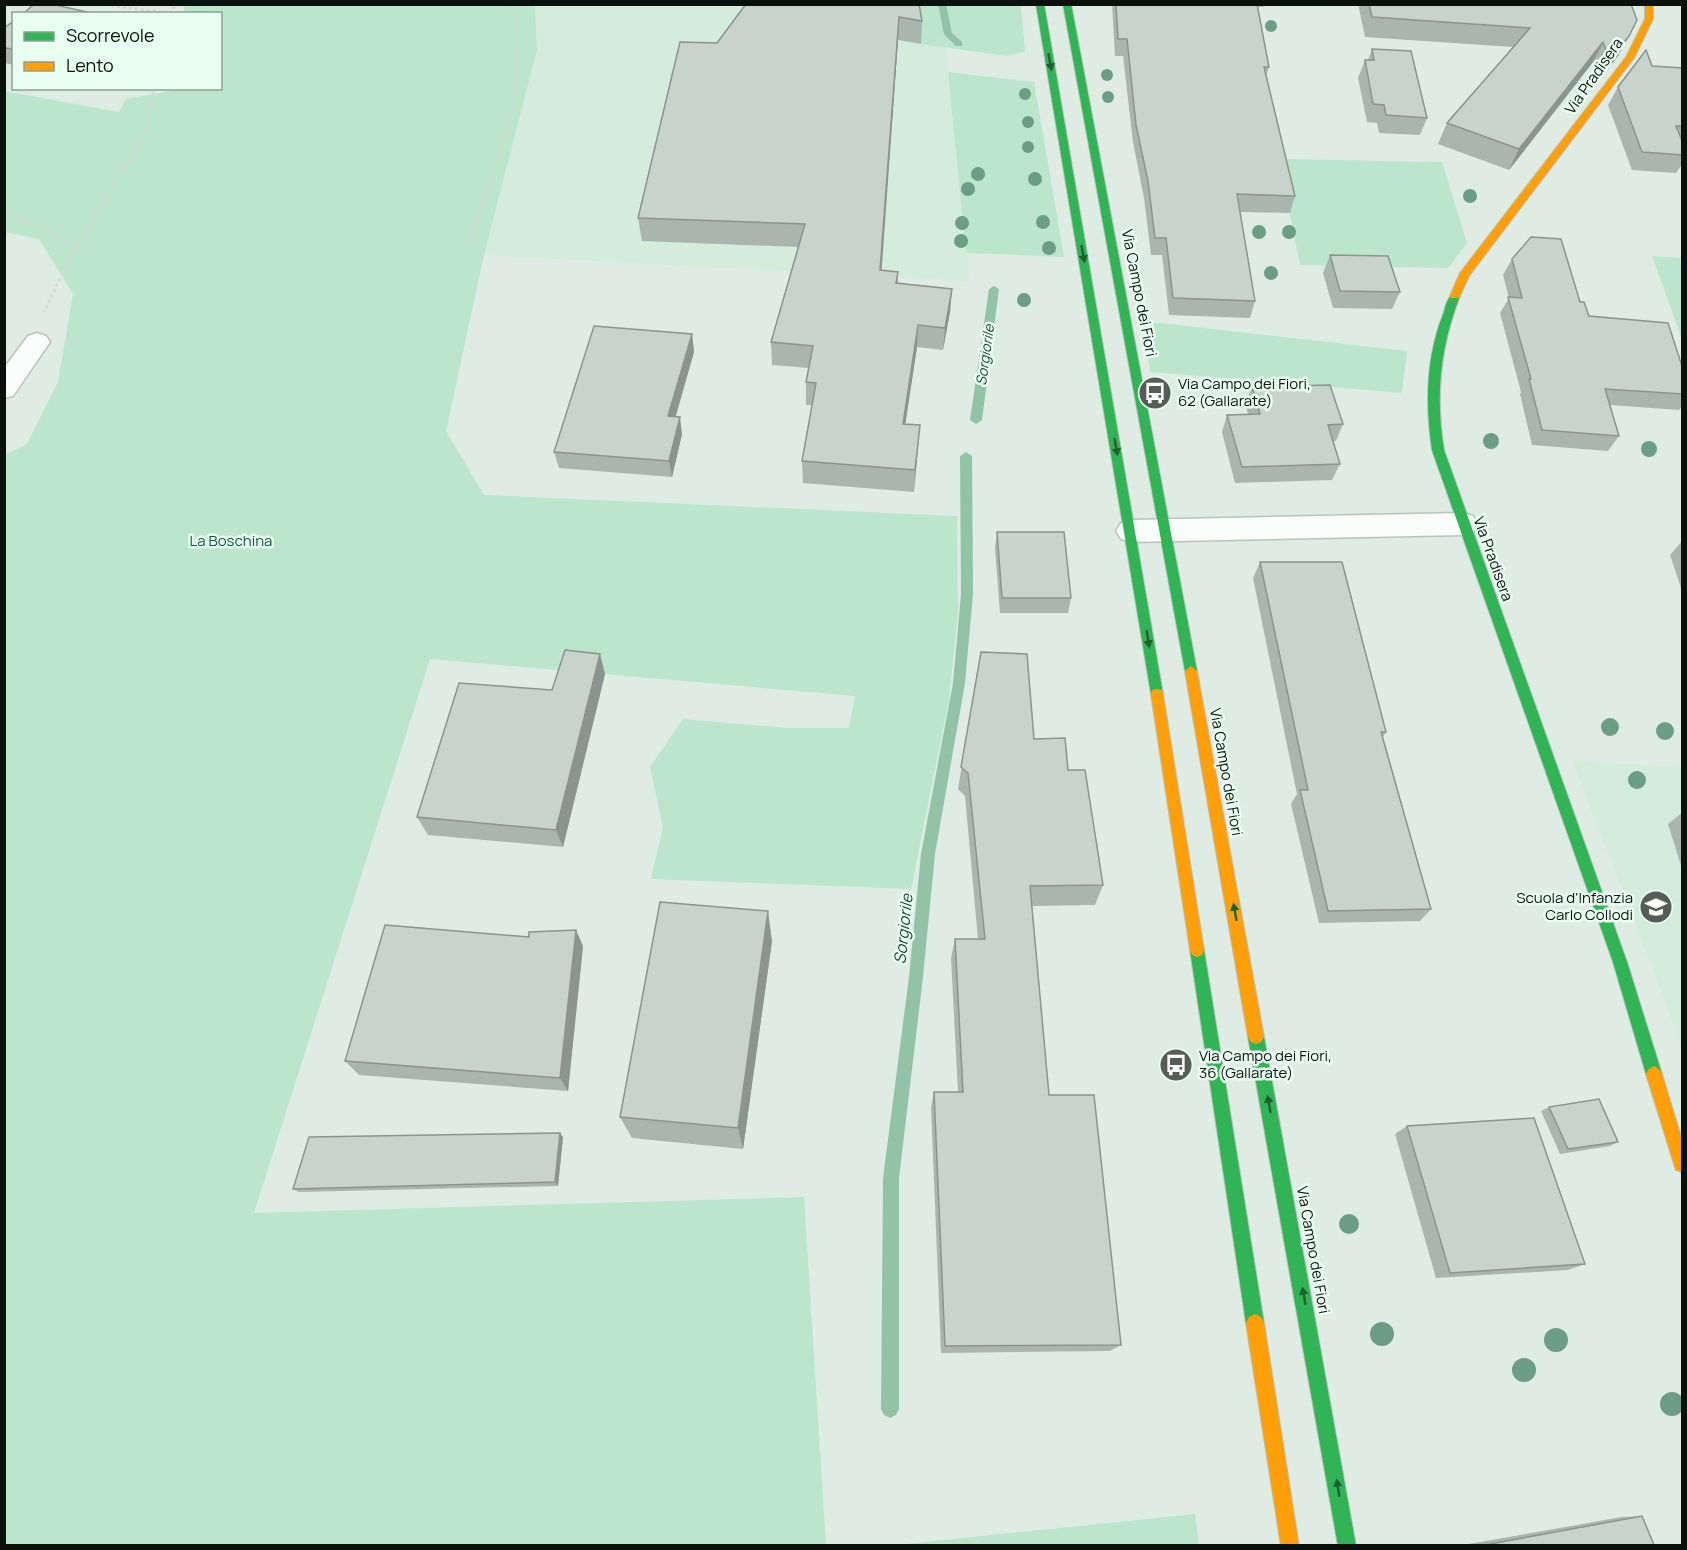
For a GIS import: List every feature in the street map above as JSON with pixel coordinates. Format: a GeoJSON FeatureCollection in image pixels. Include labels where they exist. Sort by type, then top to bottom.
{"type":"FeatureCollection","features":[{"type":"Feature","properties":{"kind":"street"},"geometry":{"type":"LineString","coordinates":[[1040,4],[1131,531],[1290,1545]]}},
{"type":"Feature","properties":{"kind":"street","name":"Via Campo dei Fiori"},"geometry":{"type":"LineString","coordinates":[[1067,4],[1166,530],[1328,1424],[1347,1545]]}},
{"type":"Feature","properties":{"kind":"street","name":"Via Pradisera"},"geometry":{"type":"LineString","coordinates":[[1649,4],[1649,19],[1630,58],[1464,275],[1441,327],[1434,360],[1433,421],[1438,450],[1463,524],[1620,962],[1683,1164]]}},
{"type":"Feature","properties":{"kind":"street"},"geometry":{"type":"LineString","coordinates":[[4,389],[37,342]]}},
{"type":"Feature","properties":{"kind":"street"},"geometry":{"type":"LineString","coordinates":[[1131,531],[1463,524]]}},
{"type":"Feature","properties":{"kind":"path"},"geometry":{"type":"LineString","coordinates":[[99,4],[162,12]]}},
{"type":"Feature","properties":{"kind":"path"},"geometry":{"type":"LineString","coordinates":[[468,247],[515,101],[517,4]]}},
{"type":"Feature","properties":{"kind":"path"},"geometry":{"type":"LineString","coordinates":[[37,342],[43,315],[75,248],[147,132],[154,90]]}},
{"type":"Feature","properties":{"kind":"path"},"geometry":{"type":"LineString","coordinates":[[4,211],[43,228],[75,248]]}},
{"type":"Feature","properties":{"kind":"shaded area"},"geometry":{"type":"Polygon","coordinates":[[[535,5],[915,5],[921,44],[946,47],[969,281],[484,255],[537,50],[535,5]]]}},
{"type":"Feature","properties":{"kind":"shaded area","name":"Scuola d'Infanzia Carlo Collodi"},"geometry":{"type":"Polygon","coordinates":[[[1572,760],[1682,768],[1682,1046],[1572,760]]]}},
{"type":"Feature","properties":{"kind":"green space","name":"La Boschina"},"geometry":{"type":"Polygon","coordinates":[[[184,5],[535,5],[537,50],[484,255],[446,431],[484,495],[957,516],[958,614],[949,700],[911,889],[651,879],[663,827],[650,767],[683,719],[788,728],[849,728],[855,696],[430,659],[254,1213],[804,1197],[826,1545],[5,1545],[5,455],[27,444],[58,382],[73,294],[39,239],[5,232],[4,91],[119,112],[126,99],[176,90],[222,90],[222,12],[184,12],[184,5]]]}},
{"type":"Feature","properties":{"kind":"green space"},"geometry":{"type":"Polygon","coordinates":[[[915,5],[1021,5],[1025,52],[1006,56],[921,44],[915,5]]]}},
{"type":"Feature","properties":{"kind":"green space"},"geometry":{"type":"Polygon","coordinates":[[[948,72],[1034,82],[1064,257],[966,253],[948,72]]]}},
{"type":"Feature","properties":{"kind":"green space"},"geometry":{"type":"Polygon","coordinates":[[[1279,159],[1442,162],[1467,243],[1448,268],[1300,265],[1279,159]]]}},
{"type":"Feature","properties":{"kind":"green space"},"geometry":{"type":"Polygon","coordinates":[[[1652,256],[1682,258],[1682,339],[1652,256]]]}},
{"type":"Feature","properties":{"kind":"green space"},"geometry":{"type":"Polygon","coordinates":[[[1143,321],[1407,351],[1402,393],[1150,372],[1143,321]]]}},
{"type":"Feature","properties":{"kind":"green space"},"geometry":{"type":"Polygon","coordinates":[[[1195,1514],[1199,1545],[896,1545],[1195,1514]]]}},
{"type":"Feature","properties":{"kind":"building"},"geometry":{"type":"Polygon","coordinates":[[[34,4],[51,4],[87,12],[25,12],[34,4]]]}},
{"type":"Feature","properties":{"kind":"building"},"geometry":{"type":"Polygon","coordinates":[[[746,4],[919,4],[922,21],[899,17],[880,270],[898,272],[896,283],[952,289],[945,328],[918,325],[903,424],[920,425],[915,470],[802,461],[816,383],[806,382],[813,346],[771,342],[805,224],[638,218],[680,42],[717,43],[746,4]]]}},
{"type":"Feature","properties":{"kind":"building"},"geometry":{"type":"Polygon","coordinates":[[[1116,4],[1257,4],[1269,67],[1264,67],[1295,196],[1237,194],[1255,301],[1173,298],[1166,238],[1155,238],[1148,181],[1136,125],[1127,39],[1118,39],[1116,4]]]}},
{"type":"Feature","properties":{"kind":"building"},"geometry":{"type":"Polygon","coordinates":[[[1369,4],[1631,4],[1637,20],[1629,36],[1610,60],[1603,42],[1519,149],[1447,123],[1530,28],[1372,17],[1369,4]]]}},
{"type":"Feature","properties":{"kind":"building"},"geometry":{"type":"Polygon","coordinates":[[[12,22],[12,49],[4,48],[4,28],[12,22]]]}},
{"type":"Feature","properties":{"kind":"building"},"geometry":{"type":"Polygon","coordinates":[[[1372,49],[1411,51],[1427,118],[1386,115],[1384,105],[1373,104],[1365,60],[1374,60],[1372,49]]]}},
{"type":"Feature","properties":{"kind":"building"},"geometry":{"type":"Polygon","coordinates":[[[1646,50],[1652,66],[1683,68],[1683,126],[1676,126],[1683,143],[1683,155],[1642,152],[1618,87],[1646,50]]]}},
{"type":"Feature","properties":{"kind":"building"},"geometry":{"type":"Polygon","coordinates":[[[1531,237],[1561,239],[1580,302],[1584,302],[1589,316],[1668,323],[1683,369],[1683,394],[1605,389],[1619,436],[1542,430],[1529,379],[1531,379],[1508,297],[1522,298],[1512,259],[1531,237]]]}},
{"type":"Feature","properties":{"kind":"building"},"geometry":{"type":"Polygon","coordinates":[[[1330,255],[1388,256],[1400,292],[1340,291],[1330,255]]]}},
{"type":"Feature","properties":{"kind":"building"},"geometry":{"type":"Polygon","coordinates":[[[594,326],[692,334],[668,416],[680,417],[669,461],[554,452],[594,326]]]}},
{"type":"Feature","properties":{"kind":"building"},"geometry":{"type":"Polygon","coordinates":[[[1330,385],[1343,424],[1328,425],[1340,464],[1242,467],[1227,415],[1260,414],[1252,387],[1330,385]]]}},
{"type":"Feature","properties":{"kind":"building"},"geometry":{"type":"Polygon","coordinates":[[[997,532],[1064,532],[1071,598],[1002,598],[997,532]]]}},
{"type":"Feature","properties":{"kind":"building"},"geometry":{"type":"Polygon","coordinates":[[[1260,562],[1342,562],[1386,732],[1381,732],[1431,909],[1328,911],[1300,790],[1308,790],[1260,562]]]}},
{"type":"Feature","properties":{"kind":"building"},"geometry":{"type":"Polygon","coordinates":[[[565,650],[600,654],[556,830],[417,817],[459,683],[552,690],[565,650]]]}},
{"type":"Feature","properties":{"kind":"building"},"geometry":{"type":"Polygon","coordinates":[[[981,652],[1027,654],[1034,739],[1065,738],[1068,770],[1085,770],[1103,885],[1030,886],[1049,1095],[1094,1095],[1121,1345],[945,1346],[934,1092],[963,1092],[955,939],[985,939],[968,773],[961,767],[981,652]]]}},
{"type":"Feature","properties":{"kind":"building"},"geometry":{"type":"Polygon","coordinates":[[[660,902],[768,911],[738,1128],[620,1117],[660,902]]]}},
{"type":"Feature","properties":{"kind":"building"},"geometry":{"type":"Polygon","coordinates":[[[385,925],[529,937],[529,932],[576,930],[560,1078],[345,1061],[385,925]]]}},
{"type":"Feature","properties":{"kind":"building"},"geometry":{"type":"Polygon","coordinates":[[[1599,1099],[1618,1142],[1568,1149],[1549,1107],[1599,1099]]]}},
{"type":"Feature","properties":{"kind":"building"},"geometry":{"type":"Polygon","coordinates":[[[1534,1118],[1585,1264],[1450,1273],[1407,1126],[1534,1118]]]}},
{"type":"Feature","properties":{"kind":"building"},"geometry":{"type":"Polygon","coordinates":[[[560,1133],[555,1182],[293,1189],[309,1137],[560,1133]]]}},
{"type":"Feature","properties":{"kind":"building"},"geometry":{"type":"Polygon","coordinates":[[[1642,1516],[1654,1545],[1485,1545],[1642,1516]]]}},
{"type":"Feature","properties":{"kind":"waterway","name":"Sorgiorile"},"geometry":{"type":"LineString","coordinates":[[942,4],[948,34],[959,44]]}},
{"type":"Feature","properties":{"kind":"waterway","name":"Sorgiorile"},"geometry":{"type":"LineString","coordinates":[[976,420],[994,289]]}},
{"type":"Feature","properties":{"kind":"waterway","name":"Sorgiorile"},"geometry":{"type":"LineString","coordinates":[[890,1409],[891,1178],[916,977],[928,854],[959,683],[967,594],[966,456]]}},
{"type":"Feature","properties":{"kind":"traffic: fast"},"geometry":{"type":"LineString","coordinates":[[1040,4],[1157,694]]}},
{"type":"Feature","properties":{"kind":"traffic: fast"},"geometry":{"type":"LineString","coordinates":[[1067,4],[1191,671]]}},
{"type":"Feature","properties":{"kind":"traffic: fast"},"geometry":{"type":"LineString","coordinates":[[1455,296],[1441,334],[1434,372],[1433,410],[1438,450],[1620,962],[1654,1074]]}},
{"type":"Feature","properties":{"kind":"traffic: fast"},"geometry":{"type":"LineString","coordinates":[[1197,950],[1255,1323]]}},
{"type":"Feature","properties":{"kind":"traffic: fast"},"geometry":{"type":"LineString","coordinates":[[1256,1037],[1347,1546]]}},
{"type":"Feature","properties":{"kind":"traffic: slow"},"geometry":{"type":"LineString","coordinates":[[1455,296],[1464,275],[1630,58],[1649,19],[1649,4]]}},
{"type":"Feature","properties":{"kind":"traffic: slow"},"geometry":{"type":"LineString","coordinates":[[1191,671],[1256,1037]]}},
{"type":"Feature","properties":{"kind":"traffic: slow"},"geometry":{"type":"LineString","coordinates":[[1157,694],[1197,950]]}},
{"type":"Feature","properties":{"kind":"traffic: slow"},"geometry":{"type":"LineString","coordinates":[[1654,1074],[1682,1164]]}},
{"type":"Feature","properties":{"kind":"traffic: slow"},"geometry":{"type":"LineString","coordinates":[[1255,1323],[1290,1546]]}},
{"type":"Feature","properties":{"kind":"place","name":"Via Campo dei Fiori, 62 (Gallarate)"},"geometry":{"type":"Point","coordinates":[1155,393]}},
{"type":"Feature","properties":{"kind":"place","name":"Scuola d'Infanzia Carlo Collodi"},"geometry":{"type":"Point","coordinates":[1656,907]}},
{"type":"Feature","properties":{"kind":"place","name":"Via Campo dei Fiori, 36 (Gallarate)"},"geometry":{"type":"Point","coordinates":[1176,1065]}}]}
